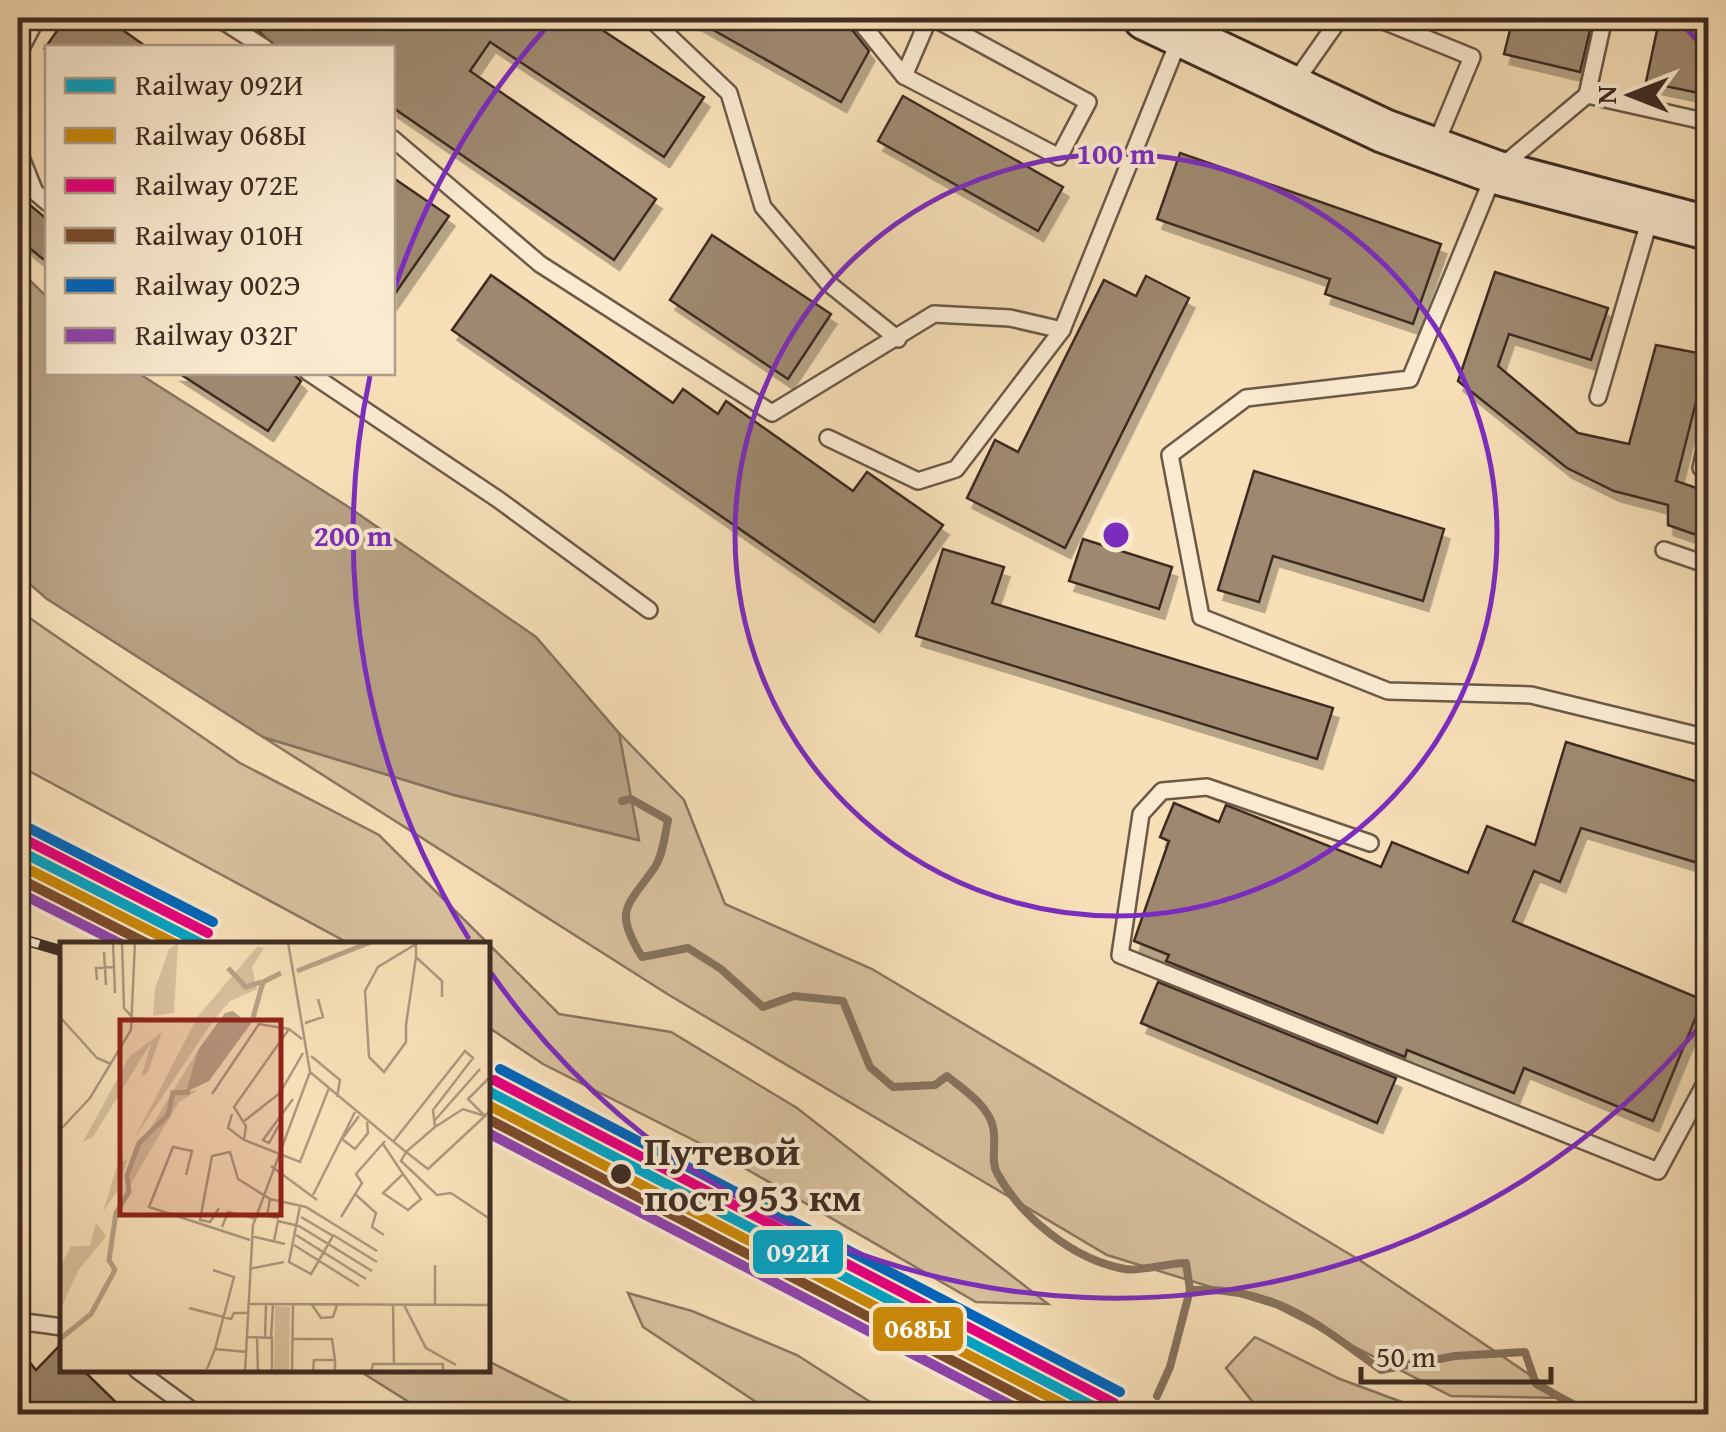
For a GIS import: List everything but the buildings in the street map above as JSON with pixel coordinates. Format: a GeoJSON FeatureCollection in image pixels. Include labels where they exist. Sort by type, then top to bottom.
{"type":"FeatureCollection","features":[{"type":"Feature","properties":{"kind":"main road"},"geometry":{"type":"LineString","coordinates":[[1171,23],[1291,88],[1433,149],[1496,172],[1708,228]]}},
{"type":"Feature","properties":{"kind":"lane"},"geometry":{"type":"LineString","coordinates":[[18,54],[37,18]]}},
{"type":"Feature","properties":{"kind":"lane"},"geometry":{"type":"LineString","coordinates":[[218,18],[260,45]]}},
{"type":"Feature","properties":{"kind":"lane"},"geometry":{"type":"LineString","coordinates":[[650,18],[729,93],[762,207],[828,283],[898,339]]}},
{"type":"Feature","properties":{"kind":"lane"},"geometry":{"type":"LineString","coordinates":[[856,18],[904,76],[1059,157],[1088,102],[931,18],[904,76]]}},
{"type":"Feature","properties":{"kind":"lane"},"geometry":{"type":"LineString","coordinates":[[1291,88],[1340,18]]}},
{"type":"Feature","properties":{"kind":"lane"},"geometry":{"type":"LineString","coordinates":[[1376,18],[1472,57],[1433,149]]}},
{"type":"Feature","properties":{"kind":"lane"},"geometry":{"type":"LineString","coordinates":[[1604,18],[1587,95],[1496,172],[1410,378],[1246,398],[1170,455],[1201,617],[1388,690],[1531,695],[1708,738]]}},
{"type":"Feature","properties":{"kind":"lane"},"geometry":{"type":"LineString","coordinates":[[828,438],[918,481],[956,469],[1062,330],[1171,23]]}},
{"type":"Feature","properties":{"kind":"lane"},"geometry":{"type":"LineString","coordinates":[[1587,95],[1708,122]]}},
{"type":"Feature","properties":{"kind":"lane"},"geometry":{"type":"LineString","coordinates":[[395,141],[540,264],[772,413],[934,314],[1010,318],[1062,330]]}},
{"type":"Feature","properties":{"kind":"lane"},"geometry":{"type":"LineString","coordinates":[[18,150],[35,192],[45,200]]}},
{"type":"Feature","properties":{"kind":"lane"},"geometry":{"type":"LineString","coordinates":[[1598,397],[1652,215]]}},
{"type":"Feature","properties":{"kind":"lane"},"geometry":{"type":"LineString","coordinates":[[312,375],[499,500],[649,610]]}},
{"type":"Feature","properties":{"kind":"lane"},"geometry":{"type":"LineString","coordinates":[[1708,436],[1701,468],[1708,471]]}},
{"type":"Feature","properties":{"kind":"lane"},"geometry":{"type":"LineString","coordinates":[[1664,550],[1708,565]]}},
{"type":"Feature","properties":{"kind":"lane"},"geometry":{"type":"LineString","coordinates":[[1370,843],[1207,787],[1162,792],[1141,814],[1120,955],[1658,1171],[1708,1078]]}},
{"type":"Feature","properties":{"kind":"lane"},"geometry":{"type":"LineString","coordinates":[[18,1321],[60,1327]]}},
{"type":"Feature","properties":{"kind":"lane"},"geometry":{"type":"LineString","coordinates":[[140,1372],[197,1414]]}},
{"type":"Feature","properties":{"kind":"shaded area"},"geometry":{"type":"Polygon","coordinates":[[[18,269],[45,295],[45,375],[141,375],[347,506],[536,637],[619,733],[639,840],[454,795],[263,737],[47,599],[18,574],[18,269]]]}},
{"type":"Feature","properties":{"kind":"shaded area"},"geometry":{"type":"Polygon","coordinates":[[[18,610],[240,763],[379,835],[487,942],[346,942],[18,765],[18,610]]]}},
{"type":"Feature","properties":{"kind":"shaded area"},"geometry":{"type":"Polygon","coordinates":[[[619,733],[684,800],[725,904],[872,969],[1361,1261],[1564,1398],[1451,1396],[1276,1307],[1107,1255],[669,995],[263,737],[454,795],[638,840],[619,733]]]}},
{"type":"Feature","properties":{"kind":"shaded area"},"geometry":{"type":"Polygon","coordinates":[[[490,945],[559,1014],[671,1032],[797,1108],[1048,1304],[976,1302],[717,1152],[543,1064],[490,1028],[490,945]]]}},
{"type":"Feature","properties":{"kind":"shaded area"},"geometry":{"type":"Polygon","coordinates":[[[628,1293],[692,1311],[797,1355],[889,1414],[774,1414],[643,1327],[628,1293]]]}},
{"type":"Feature","properties":{"kind":"shaded area"},"geometry":{"type":"Polygon","coordinates":[[[1255,1337],[1340,1379],[1434,1414],[1262,1414],[1226,1368],[1255,1337]]]}},
{"type":"Feature","properties":{"kind":"shaded area"},"geometry":{"type":"Polygon","coordinates":[[[490,1362],[594,1414],[428,1414],[361,1372],[490,1372],[490,1362]]]}},
{"type":"Feature","properties":{"kind":"waterway"},"geometry":{"type":"LineString","coordinates":[[622,801],[631,799],[668,820],[658,862],[627,909],[628,928],[642,957],[688,948],[721,969],[763,1007],[794,996],[843,1001],[870,1067],[893,1087],[935,1085],[947,1076],[981,1105],[993,1127],[997,1173],[1020,1206],[1069,1247],[1125,1269],[1186,1263],[1190,1290],[1219,1290],[1270,1301],[1314,1323],[1381,1370],[1455,1356],[1525,1352],[1536,1384],[1591,1414]]}},
{"type":"Feature","properties":{"kind":"waterway"},"geometry":{"type":"LineString","coordinates":[[1157,1396],[1170,1367],[1190,1290]]}},
{"type":"Feature","properties":{"kind":"railway"},"geometry":{"type":"LineString","coordinates":[[18,938],[60,950]]}},
{"type":"Feature","properties":{"kind":"railway"},"geometry":{"type":"LineString","coordinates":[[490,1117],[585,1159]]}},
{"type":"Feature","properties":{"kind":"rail line","name":"002Э"},"geometry":{"type":"LineString","coordinates":[[29,828],[213,922]]}},
{"type":"Feature","properties":{"kind":"rail line","name":"072Е"},"geometry":{"type":"LineString","coordinates":[[24,839],[208,933]]}},
{"type":"Feature","properties":{"kind":"rail line","name":"092И"},"geometry":{"type":"LineString","coordinates":[[18,850],[198,942]]}},
{"type":"Feature","properties":{"kind":"rail line","name":"068Ы"},"geometry":{"type":"LineString","coordinates":[[18,864],[172,942]]}},
{"type":"Feature","properties":{"kind":"rail line","name":"010Н"},"geometry":{"type":"LineString","coordinates":[[18,878],[144,942]]}},
{"type":"Feature","properties":{"kind":"rail line","name":"032Г"},"geometry":{"type":"LineString","coordinates":[[18,892],[117,942]]}},
{"type":"Feature","properties":{"kind":"rail line","name":"002Э"},"geometry":{"type":"LineString","coordinates":[[500,1069],[1120,1392]]}},
{"type":"Feature","properties":{"kind":"rail line","name":"072Е"},"geometry":{"type":"LineString","coordinates":[[494,1080],[1114,1403]]}},
{"type":"Feature","properties":{"kind":"rail line","name":"092И"},"geometry":{"type":"LineString","coordinates":[[490,1092],[1108,1414]]}},
{"type":"Feature","properties":{"kind":"rail line","name":"068Ы"},"geometry":{"type":"LineString","coordinates":[[490,1106],[1082,1414]]}},
{"type":"Feature","properties":{"kind":"rail line","name":"010Н"},"geometry":{"type":"LineString","coordinates":[[490,1120],[1055,1414]]}},
{"type":"Feature","properties":{"kind":"rail line","name":"032Г"},"geometry":{"type":"LineString","coordinates":[[490,1134],[1028,1414]]}},
{"type":"Feature","properties":{"kind":"place","name":"Путевой пост 953 км"},"geometry":{"type":"Point","coordinates":[621,1174]}}]}
